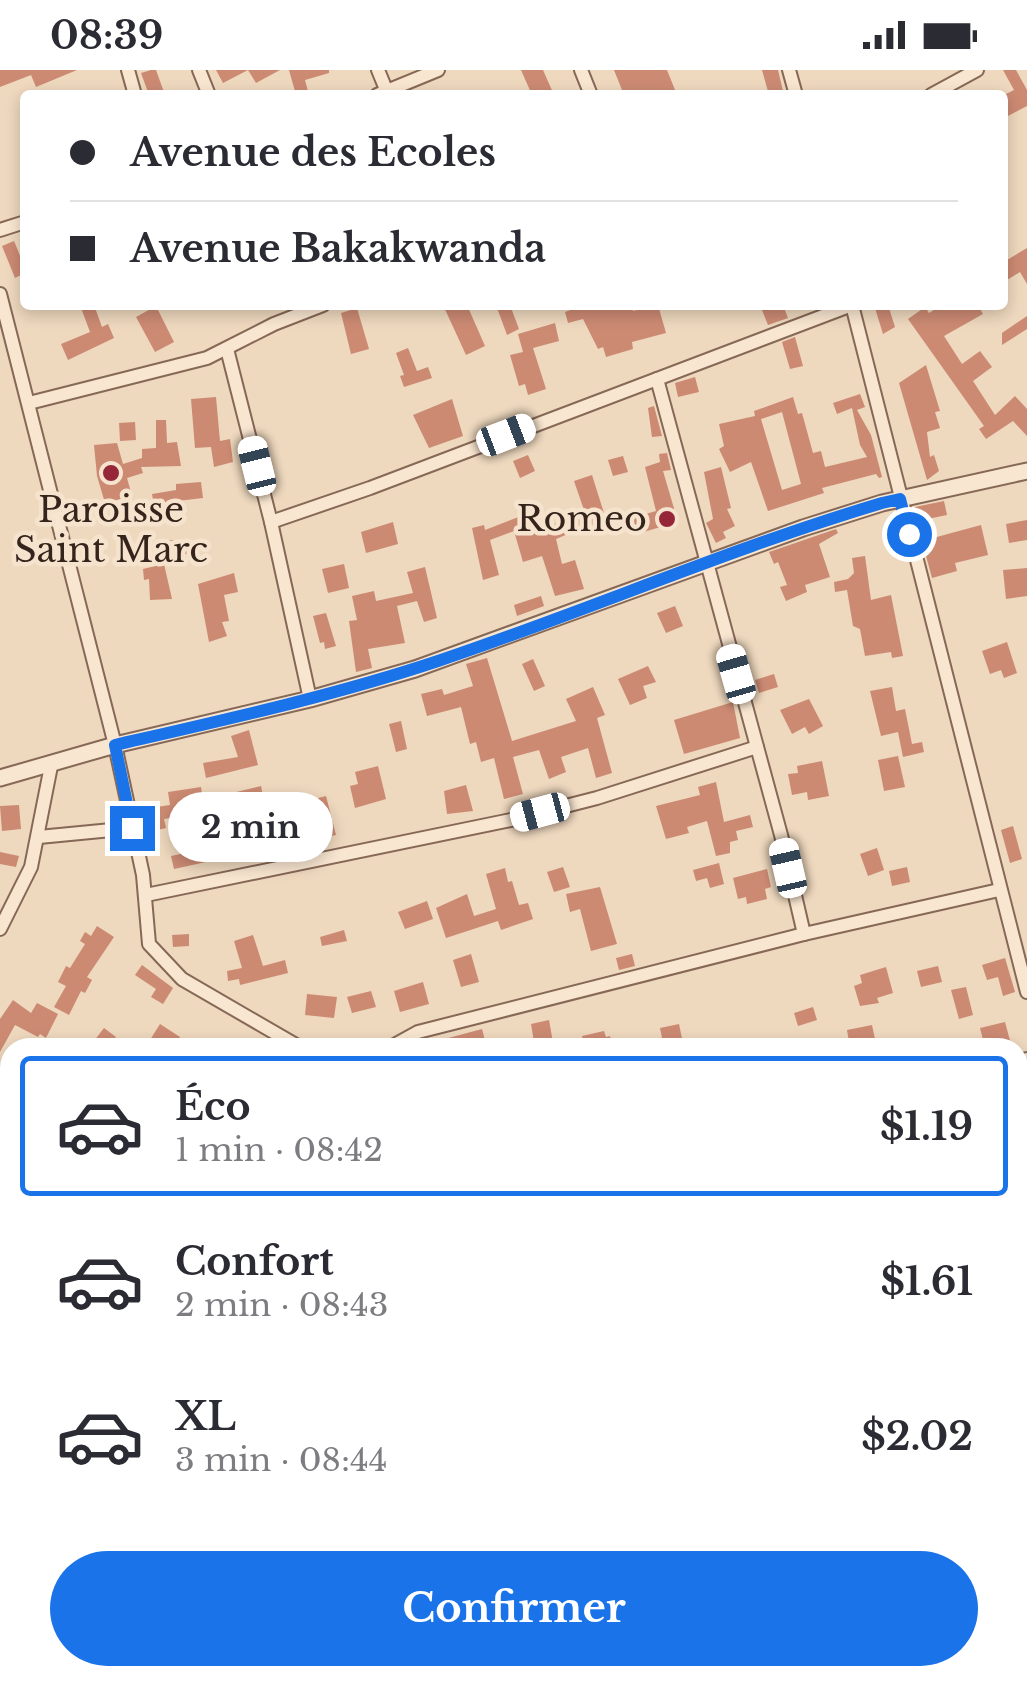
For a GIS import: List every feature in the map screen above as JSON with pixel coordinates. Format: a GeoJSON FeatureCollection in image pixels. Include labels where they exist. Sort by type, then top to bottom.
{"type":"FeatureCollection","features":[{"type":"Feature","properties":{"kind":"street"},"geometry":{"type":"LineString","coordinates":[[389,90],[438,70]]}},
{"type":"Feature","properties":{"kind":"street"},"geometry":{"type":"LineString","coordinates":[[940,90],[978,70]]}},
{"type":"Feature","properties":{"kind":"street"},"geometry":{"type":"LineString","coordinates":[[0,294],[115,745],[146,895],[149,944],[162,961],[205,994],[282,1038]]}},
{"type":"Feature","properties":{"kind":"street"},"geometry":{"type":"LineString","coordinates":[[29,403],[186,365],[310,310]]}},
{"type":"Feature","properties":{"kind":"street"},"geometry":{"type":"LineString","coordinates":[[270,522],[370,488],[839,310]]}},
{"type":"Feature","properties":{"kind":"street"},"geometry":{"type":"LineString","coordinates":[[853,310],[1027,992]]}},
{"type":"Feature","properties":{"kind":"street"},"geometry":{"type":"LineString","coordinates":[[226,349],[310,699]]}},
{"type":"Feature","properties":{"kind":"street"},"geometry":{"type":"LineString","coordinates":[[657,379],[804,934]]}},
{"type":"Feature","properties":{"kind":"street"},"geometry":{"type":"LineString","coordinates":[[0,778],[115,745],[310,699],[498,641],[803,528],[900,499],[1027,471]]}},
{"type":"Feature","properties":{"kind":"street"},"geometry":{"type":"LineString","coordinates":[[146,895],[510,820],[597,798],[757,747]]}},
{"type":"Feature","properties":{"kind":"street"},"geometry":{"type":"LineString","coordinates":[[0,929],[31,867],[51,766]]}},
{"type":"Feature","properties":{"kind":"street"},"geometry":{"type":"LineString","coordinates":[[39,837],[132,828]]}},
{"type":"Feature","properties":{"kind":"street"},"geometry":{"type":"LineString","coordinates":[[407,1038],[418,1032],[804,934],[999,890]]}},
{"type":"Feature","properties":{"kind":"building"},"geometry":{"type":"Polygon","coordinates":[[[0,70],[77,70],[36,87],[31,75],[0,87],[0,70]]]}},
{"type":"Feature","properties":{"kind":"building"},"geometry":{"type":"Polygon","coordinates":[[[156,70],[163,90],[147,90],[141,73],[156,70]]]}},
{"type":"Feature","properties":{"kind":"building"},"geometry":{"type":"Polygon","coordinates":[[[216,70],[248,70],[223,83],[216,70]]]}},
{"type":"Feature","properties":{"kind":"building"},"geometry":{"type":"Polygon","coordinates":[[[248,70],[280,70],[256,83],[248,70]]]}},
{"type":"Feature","properties":{"kind":"building"},"geometry":{"type":"Polygon","coordinates":[[[289,70],[329,70],[305,80],[308,90],[295,90],[289,70]]]}},
{"type":"Feature","properties":{"kind":"building"},"geometry":{"type":"Polygon","coordinates":[[[521,70],[543,70],[552,90],[530,90],[521,70]]]}},
{"type":"Feature","properties":{"kind":"building"},"geometry":{"type":"Polygon","coordinates":[[[614,70],[667,70],[675,90],[622,90],[614,70]]]}},
{"type":"Feature","properties":{"kind":"building"},"geometry":{"type":"Polygon","coordinates":[[[762,70],[778,70],[783,90],[768,90],[762,70]]]}},
{"type":"Feature","properties":{"kind":"building"},"geometry":{"type":"Polygon","coordinates":[[[1003,70],[1016,70],[1027,90],[1027,106],[1008,116],[1008,93],[1014,90],[1003,70]]]}},
{"type":"Feature","properties":{"kind":"building"},"geometry":{"type":"Polygon","coordinates":[[[14,241],[20,256],[20,276],[15,278],[2,246],[14,241]]]}},
{"type":"Feature","properties":{"kind":"building"},"geometry":{"type":"Polygon","coordinates":[[[1027,248],[1027,284],[1020,272],[1008,279],[1008,259],[1027,248]]]}},
{"type":"Feature","properties":{"kind":"building"},"geometry":{"type":"Polygon","coordinates":[[[82,310],[96,310],[102,327],[108,324],[114,338],[68,360],[61,344],[90,332],[82,310]]]}},
{"type":"Feature","properties":{"kind":"building"},"geometry":{"type":"Polygon","coordinates":[[[158,310],[174,342],[155,352],[136,317],[158,310]]]}},
{"type":"Feature","properties":{"kind":"building"},"geometry":{"type":"Polygon","coordinates":[[[358,310],[369,349],[351,354],[341,313],[358,310]]]}},
{"type":"Feature","properties":{"kind":"building"},"geometry":{"type":"Polygon","coordinates":[[[445,310],[469,310],[485,346],[466,355],[445,310]]]}},
{"type":"Feature","properties":{"kind":"building"},"geometry":{"type":"Polygon","coordinates":[[[498,310],[512,310],[519,329],[507,335],[498,310]]]}},
{"type":"Feature","properties":{"kind":"building"},"geometry":{"type":"Polygon","coordinates":[[[659,310],[666,333],[632,342],[633,349],[606,357],[583,319],[568,323],[565,312],[659,310]]]}},
{"type":"Feature","properties":{"kind":"building"},"geometry":{"type":"Polygon","coordinates":[[[762,310],[785,310],[788,318],[768,325],[762,310]]]}},
{"type":"Feature","properties":{"kind":"building"},"geometry":{"type":"Polygon","coordinates":[[[876,310],[890,310],[895,327],[883,334],[876,310]]]}},
{"type":"Feature","properties":{"kind":"building"},"geometry":{"type":"Polygon","coordinates":[[[921,310],[929,313],[981,310],[983,314],[944,336],[962,364],[980,351],[992,367],[973,381],[995,415],[1015,396],[1027,409],[1027,436],[1013,421],[986,439],[979,429],[984,426],[908,319],[921,310]]]}},
{"type":"Feature","properties":{"kind":"building"},"geometry":{"type":"Polygon","coordinates":[[[1027,316],[1027,329],[1002,345],[1002,333],[1027,316]]]}},
{"type":"Feature","properties":{"kind":"building"},"geometry":{"type":"Polygon","coordinates":[[[555,323],[559,341],[533,348],[546,389],[528,395],[525,384],[519,386],[510,355],[523,352],[518,334],[555,323]]]}},
{"type":"Feature","properties":{"kind":"building"},"geometry":{"type":"Polygon","coordinates":[[[795,337],[803,366],[790,369],[782,342],[795,337]]]}},
{"type":"Feature","properties":{"kind":"building"},"geometry":{"type":"Polygon","coordinates":[[[408,348],[417,371],[428,367],[432,378],[404,387],[396,353],[408,348]]]}},
{"type":"Feature","properties":{"kind":"building"},"geometry":{"type":"Polygon","coordinates":[[[926,365],[940,411],[935,412],[940,428],[927,432],[930,457],[934,455],[939,471],[927,480],[899,383],[926,365]]]}},
{"type":"Feature","properties":{"kind":"building"},"geometry":{"type":"Polygon","coordinates":[[[695,377],[699,392],[678,397],[675,383],[695,377]]]}},
{"type":"Feature","properties":{"kind":"building"},"geometry":{"type":"Polygon","coordinates":[[[860,394],[865,407],[857,410],[871,435],[882,477],[876,474],[822,488],[824,493],[768,511],[751,462],[730,472],[719,449],[724,446],[719,424],[755,416],[754,411],[793,397],[798,414],[802,413],[813,453],[821,451],[825,467],[867,457],[860,445],[852,408],[837,414],[833,403],[860,394]],[[782,412],[761,419],[782,490],[801,484],[782,412]]]}},
{"type":"Feature","properties":{"kind":"building"},"geometry":{"type":"Polygon","coordinates":[[[216,397],[220,441],[230,439],[233,462],[214,467],[211,447],[195,448],[191,399],[216,397]]]}},
{"type":"Feature","properties":{"kind":"building"},"geometry":{"type":"Polygon","coordinates":[[[452,399],[463,436],[429,448],[413,415],[452,399]]]}},
{"type":"Feature","properties":{"kind":"building"},"geometry":{"type":"Polygon","coordinates":[[[654,406],[662,436],[652,437],[648,408],[654,406]]]}},
{"type":"Feature","properties":{"kind":"building"},"geometry":{"type":"Polygon","coordinates":[[[156,420],[166,420],[167,443],[177,442],[181,466],[141,467],[143,473],[127,478],[132,496],[105,503],[94,445],[117,443],[123,464],[142,458],[142,449],[156,448],[156,420]]]}},
{"type":"Feature","properties":{"kind":"building"},"geometry":{"type":"Polygon","coordinates":[[[135,422],[136,440],[120,441],[119,423],[135,422]]]}},
{"type":"Feature","properties":{"kind":"building"},"geometry":{"type":"Polygon","coordinates":[[[667,453],[671,470],[663,471],[678,522],[633,535],[628,519],[656,511],[645,467],[660,462],[659,454],[667,453]]]}},
{"type":"Feature","properties":{"kind":"building"},"geometry":{"type":"Polygon","coordinates":[[[528,455],[535,471],[520,478],[513,461],[528,455]]]}},
{"type":"Feature","properties":{"kind":"building"},"geometry":{"type":"Polygon","coordinates":[[[623,456],[628,472],[613,476],[608,460],[623,456]]]}},
{"type":"Feature","properties":{"kind":"building"},"geometry":{"type":"Polygon","coordinates":[[[721,467],[731,508],[727,509],[735,526],[723,532],[726,538],[716,543],[706,523],[713,519],[704,472],[721,467]]]}},
{"type":"Feature","properties":{"kind":"building"},"geometry":{"type":"Polygon","coordinates":[[[592,475],[609,529],[595,534],[592,524],[556,539],[562,564],[575,560],[584,589],[555,596],[542,556],[523,562],[514,531],[490,540],[499,575],[483,580],[472,528],[484,525],[485,530],[529,513],[536,532],[564,520],[584,510],[574,481],[592,475]]]}},
{"type":"Feature","properties":{"kind":"building"},"geometry":{"type":"Polygon","coordinates":[[[201,482],[203,498],[169,502],[172,518],[160,520],[152,494],[176,490],[176,484],[201,482]]]}},
{"type":"Feature","properties":{"kind":"building"},"geometry":{"type":"Polygon","coordinates":[[[944,501],[947,515],[918,521],[915,507],[944,501]]]}},
{"type":"Feature","properties":{"kind":"building"},"geometry":{"type":"Polygon","coordinates":[[[1027,520],[1027,540],[1009,543],[1006,524],[1027,520]]]}},
{"type":"Feature","properties":{"kind":"building"},"geometry":{"type":"Polygon","coordinates":[[[393,522],[398,544],[366,553],[361,532],[393,522]]]}},
{"type":"Feature","properties":{"kind":"building"},"geometry":{"type":"Polygon","coordinates":[[[981,525],[988,555],[955,563],[957,571],[932,578],[922,541],[981,525]]]}},
{"type":"Feature","properties":{"kind":"building"},"geometry":{"type":"Polygon","coordinates":[[[836,529],[838,533],[819,544],[830,577],[805,585],[807,592],[786,601],[780,587],[787,585],[778,562],[774,564],[769,552],[836,529]]]}},
{"type":"Feature","properties":{"kind":"building"},"geometry":{"type":"Polygon","coordinates":[[[169,540],[191,540],[191,554],[169,554],[169,540]]]}},
{"type":"Feature","properties":{"kind":"building"},"geometry":{"type":"Polygon","coordinates":[[[865,556],[871,600],[891,595],[903,656],[892,658],[891,652],[865,656],[860,629],[853,626],[847,590],[835,592],[834,582],[848,579],[854,573],[852,558],[865,556]]]}},
{"type":"Feature","properties":{"kind":"building"},"geometry":{"type":"Polygon","coordinates":[[[164,564],[172,599],[150,600],[149,579],[144,580],[143,569],[164,564]]]}},
{"type":"Feature","properties":{"kind":"building"},"geometry":{"type":"Polygon","coordinates":[[[344,564],[349,588],[328,593],[322,569],[344,564]]]}},
{"type":"Feature","properties":{"kind":"building"},"geometry":{"type":"Polygon","coordinates":[[[425,567],[437,618],[424,622],[417,601],[397,606],[405,643],[368,649],[372,668],[356,672],[349,621],[357,620],[352,596],[374,591],[376,601],[413,593],[407,572],[425,567]]]}},
{"type":"Feature","properties":{"kind":"building"},"geometry":{"type":"Polygon","coordinates":[[[1027,568],[1027,596],[1006,599],[1003,570],[1027,568]]]}},
{"type":"Feature","properties":{"kind":"building"},"geometry":{"type":"Polygon","coordinates":[[[234,573],[238,592],[224,595],[229,621],[222,622],[227,636],[209,642],[198,584],[234,573]]]}},
{"type":"Feature","properties":{"kind":"building"},"geometry":{"type":"Polygon","coordinates":[[[541,596],[544,606],[517,616],[514,605],[541,596]]]}},
{"type":"Feature","properties":{"kind":"building"},"geometry":{"type":"Polygon","coordinates":[[[675,606],[683,626],[666,633],[657,613],[675,606]]]}},
{"type":"Feature","properties":{"kind":"building"},"geometry":{"type":"Polygon","coordinates":[[[326,613],[336,646],[325,649],[313,616],[326,613]]]}},
{"type":"Feature","properties":{"kind":"building"},"geometry":{"type":"Polygon","coordinates":[[[1007,642],[1017,673],[1004,678],[1001,670],[990,674],[982,651],[1007,642]]]}},
{"type":"Feature","properties":{"kind":"building"},"geometry":{"type":"Polygon","coordinates":[[[487,658],[512,741],[576,721],[566,699],[593,687],[605,715],[597,718],[612,773],[596,778],[588,748],[561,757],[566,772],[549,779],[539,750],[513,757],[523,794],[504,799],[494,758],[481,762],[476,742],[470,744],[461,707],[427,716],[421,694],[442,689],[444,695],[473,686],[466,664],[487,658]]]}},
{"type":"Feature","properties":{"kind":"building"},"geometry":{"type":"Polygon","coordinates":[[[533,659],[545,686],[534,691],[522,664],[533,659]]]}},
{"type":"Feature","properties":{"kind":"building"},"geometry":{"type":"Polygon","coordinates":[[[648,666],[656,682],[643,686],[647,698],[630,705],[618,679],[648,666]]]}},
{"type":"Feature","properties":{"kind":"building"},"geometry":{"type":"Polygon","coordinates":[[[774,674],[778,687],[759,693],[755,680],[774,674]]]}},
{"type":"Feature","properties":{"kind":"building"},"geometry":{"type":"Polygon","coordinates":[[[892,687],[896,711],[905,709],[912,744],[922,742],[924,752],[903,757],[898,732],[881,736],[870,691],[892,687]]]}},
{"type":"Feature","properties":{"kind":"building"},"geometry":{"type":"Polygon","coordinates":[[[809,699],[823,726],[809,734],[805,727],[792,734],[780,710],[809,699]]]}},
{"type":"Feature","properties":{"kind":"building"},"geometry":{"type":"Polygon","coordinates":[[[733,702],[740,738],[684,754],[674,720],[733,702]]]}},
{"type":"Feature","properties":{"kind":"building"},"geometry":{"type":"Polygon","coordinates":[[[401,721],[407,749],[396,752],[389,724],[401,721]]]}},
{"type":"Feature","properties":{"kind":"building"},"geometry":{"type":"Polygon","coordinates":[[[249,730],[258,765],[206,778],[203,763],[238,757],[231,736],[249,730]]]}},
{"type":"Feature","properties":{"kind":"building"},"geometry":{"type":"Polygon","coordinates":[[[898,756],[905,787],[884,791],[878,760],[898,756]]]}},
{"type":"Feature","properties":{"kind":"building"},"geometry":{"type":"Polygon","coordinates":[[[822,761],[829,796],[808,800],[807,792],[792,795],[788,774],[798,773],[797,766],[822,761]]]}},
{"type":"Feature","properties":{"kind":"building"},"geometry":{"type":"Polygon","coordinates":[[[378,766],[386,799],[355,808],[350,786],[358,784],[355,772],[378,766]]]}},
{"type":"Feature","properties":{"kind":"building"},"geometry":{"type":"Polygon","coordinates":[[[716,782],[724,822],[750,815],[753,827],[736,831],[738,840],[730,842],[730,853],[716,856],[707,821],[687,827],[689,833],[666,839],[656,806],[700,795],[698,787],[716,782]]]}},
{"type":"Feature","properties":{"kind":"building"},"geometry":{"type":"Polygon","coordinates":[[[466,785],[473,811],[447,814],[444,791],[466,785]]]}},
{"type":"Feature","properties":{"kind":"building"},"geometry":{"type":"Polygon","coordinates":[[[261,786],[268,820],[298,814],[295,804],[326,796],[336,835],[306,841],[307,846],[293,849],[292,843],[174,869],[171,856],[218,846],[210,812],[164,819],[166,828],[153,831],[149,808],[170,805],[168,792],[201,787],[203,800],[261,786]]]}},
{"type":"Feature","properties":{"kind":"building"},"geometry":{"type":"Polygon","coordinates":[[[19,805],[21,829],[2,831],[0,806],[19,805]]]}},
{"type":"Feature","properties":{"kind":"building"},"geometry":{"type":"Polygon","coordinates":[[[1013,826],[1022,859],[1010,863],[1001,830],[1013,826]]]}},
{"type":"Feature","properties":{"kind":"building"},"geometry":{"type":"Polygon","coordinates":[[[877,848],[884,870],[868,876],[860,854],[877,848]]]}},
{"type":"Feature","properties":{"kind":"building"},"geometry":{"type":"Polygon","coordinates":[[[0,852],[19,856],[16,867],[0,864],[0,852]]]}},
{"type":"Feature","properties":{"kind":"building"},"geometry":{"type":"Polygon","coordinates":[[[719,863],[724,884],[710,888],[707,878],[696,881],[693,870],[719,863]]]}},
{"type":"Feature","properties":{"kind":"building"},"geometry":{"type":"Polygon","coordinates":[[[563,867],[570,887],[554,892],[547,872],[563,867]]]}},
{"type":"Feature","properties":{"kind":"building"},"geometry":{"type":"Polygon","coordinates":[[[907,867],[910,882],[892,886],[889,871],[907,867]]]}},
{"type":"Feature","properties":{"kind":"building"},"geometry":{"type":"Polygon","coordinates":[[[505,868],[519,905],[528,903],[533,919],[501,930],[498,921],[446,938],[436,908],[467,894],[474,916],[496,909],[486,874],[505,868]]]}},
{"type":"Feature","properties":{"kind":"building"},"geometry":{"type":"Polygon","coordinates":[[[767,869],[771,887],[765,889],[767,899],[747,904],[746,897],[738,899],[733,878],[767,869]]]}},
{"type":"Feature","properties":{"kind":"building"},"geometry":{"type":"Polygon","coordinates":[[[600,887],[617,944],[591,951],[580,909],[570,912],[566,894],[600,887]]]}},
{"type":"Feature","properties":{"kind":"building"},"geometry":{"type":"Polygon","coordinates":[[[427,901],[433,919],[405,929],[398,912],[427,901]]]}},
{"type":"Feature","properties":{"kind":"building"},"geometry":{"type":"Polygon","coordinates":[[[97,926],[114,937],[87,977],[92,980],[85,993],[81,991],[69,1015],[54,1007],[66,986],[58,982],[85,944],[80,941],[85,932],[91,936],[97,926]]]}},
{"type":"Feature","properties":{"kind":"building"},"geometry":{"type":"Polygon","coordinates":[[[344,930],[347,941],[322,946],[320,937],[344,930]]]}},
{"type":"Feature","properties":{"kind":"building"},"geometry":{"type":"Polygon","coordinates":[[[189,934],[189,946],[173,947],[172,935],[189,934]]]}},
{"type":"Feature","properties":{"kind":"building"},"geometry":{"type":"Polygon","coordinates":[[[253,935],[263,966],[285,960],[288,973],[240,985],[239,979],[228,981],[227,971],[242,968],[234,941],[253,935]]]}},
{"type":"Feature","properties":{"kind":"building"},"geometry":{"type":"Polygon","coordinates":[[[471,954],[479,982],[461,987],[453,960],[471,954]]]}},
{"type":"Feature","properties":{"kind":"building"},"geometry":{"type":"Polygon","coordinates":[[[632,954],[635,966],[619,970],[616,958],[632,954]]]}},
{"type":"Feature","properties":{"kind":"building"},"geometry":{"type":"Polygon","coordinates":[[[1005,958],[1015,992],[1003,996],[998,977],[987,980],[982,965],[1005,958]]]}},
{"type":"Feature","properties":{"kind":"building"},"geometry":{"type":"Polygon","coordinates":[[[142,965],[173,988],[163,1004],[151,997],[156,989],[135,975],[142,965]]]}},
{"type":"Feature","properties":{"kind":"building"},"geometry":{"type":"Polygon","coordinates":[[[938,966],[942,982],[921,987],[917,971],[938,966]]]}},
{"type":"Feature","properties":{"kind":"building"},"geometry":{"type":"Polygon","coordinates":[[[886,967],[893,993],[877,998],[879,1003],[860,1006],[854,986],[862,983],[860,975],[886,967]]]}},
{"type":"Feature","properties":{"kind":"building"},"geometry":{"type":"Polygon","coordinates":[[[423,982],[429,1004],[400,1012],[394,991],[423,982]]]}},
{"type":"Feature","properties":{"kind":"building"},"geometry":{"type":"Polygon","coordinates":[[[966,987],[973,1015],[959,1019],[951,990],[966,987]]]}},
{"type":"Feature","properties":{"kind":"building"},"geometry":{"type":"Polygon","coordinates":[[[371,991],[376,1007],[352,1013],[347,997],[371,991]]]}},
{"type":"Feature","properties":{"kind":"building"},"geometry":{"type":"Polygon","coordinates":[[[307,994],[337,997],[334,1018],[305,1015],[307,994]]]}},
{"type":"Feature","properties":{"kind":"building"},"geometry":{"type":"Polygon","coordinates":[[[13,1000],[31,1013],[37,1003],[58,1014],[46,1038],[15,1025],[8,1038],[0,1038],[0,1019],[13,1000]]]}},
{"type":"Feature","properties":{"kind":"building"},"geometry":{"type":"Polygon","coordinates":[[[813,1007],[817,1020],[798,1026],[794,1013],[813,1007]]]}},
{"type":"Feature","properties":{"kind":"building"},"geometry":{"type":"Polygon","coordinates":[[[549,1020],[552,1038],[533,1038],[531,1024],[549,1020]]]}},
{"type":"Feature","properties":{"kind":"building"},"geometry":{"type":"Polygon","coordinates":[[[1005,1022],[1009,1038],[982,1038],[980,1028],[1005,1022]]]}},
{"type":"Feature","properties":{"kind":"building"},"geometry":{"type":"Polygon","coordinates":[[[160,1024],[180,1037],[179,1038],[151,1038],[160,1024]]]}},
{"type":"Feature","properties":{"kind":"building"},"geometry":{"type":"Polygon","coordinates":[[[679,1024],[682,1038],[662,1038],[660,1028],[679,1024]]]}},
{"type":"Feature","properties":{"kind":"building"},"geometry":{"type":"Polygon","coordinates":[[[872,1025],[875,1038],[848,1038],[847,1030],[872,1025]]]}},
{"type":"Feature","properties":{"kind":"building"},"geometry":{"type":"Polygon","coordinates":[[[104,1028],[116,1037],[115,1038],[96,1038],[104,1028]]]}},
{"type":"Feature","properties":{"kind":"building"},"geometry":{"type":"Polygon","coordinates":[[[482,1029],[484,1038],[448,1038],[482,1029]]]}},
{"type":"Feature","properties":{"kind":"building"},"geometry":{"type":"Polygon","coordinates":[[[604,1031],[610,1038],[582,1038],[604,1031]]]}},
{"type":"Feature","properties":{"kind":"place","name":"Paroisse Saint Marc"},"geometry":{"type":"Point","coordinates":[111,473]}},
{"type":"Feature","properties":{"kind":"place","name":"Romeo"},"geometry":{"type":"Point","coordinates":[667,519]}},
{"type":"Feature","properties":{"kind":"route"},"geometry":{"type":"LineString","coordinates":[[132,828],[115,745],[310,699],[416,668],[882,503],[900,499],[909,534]]}}]}
